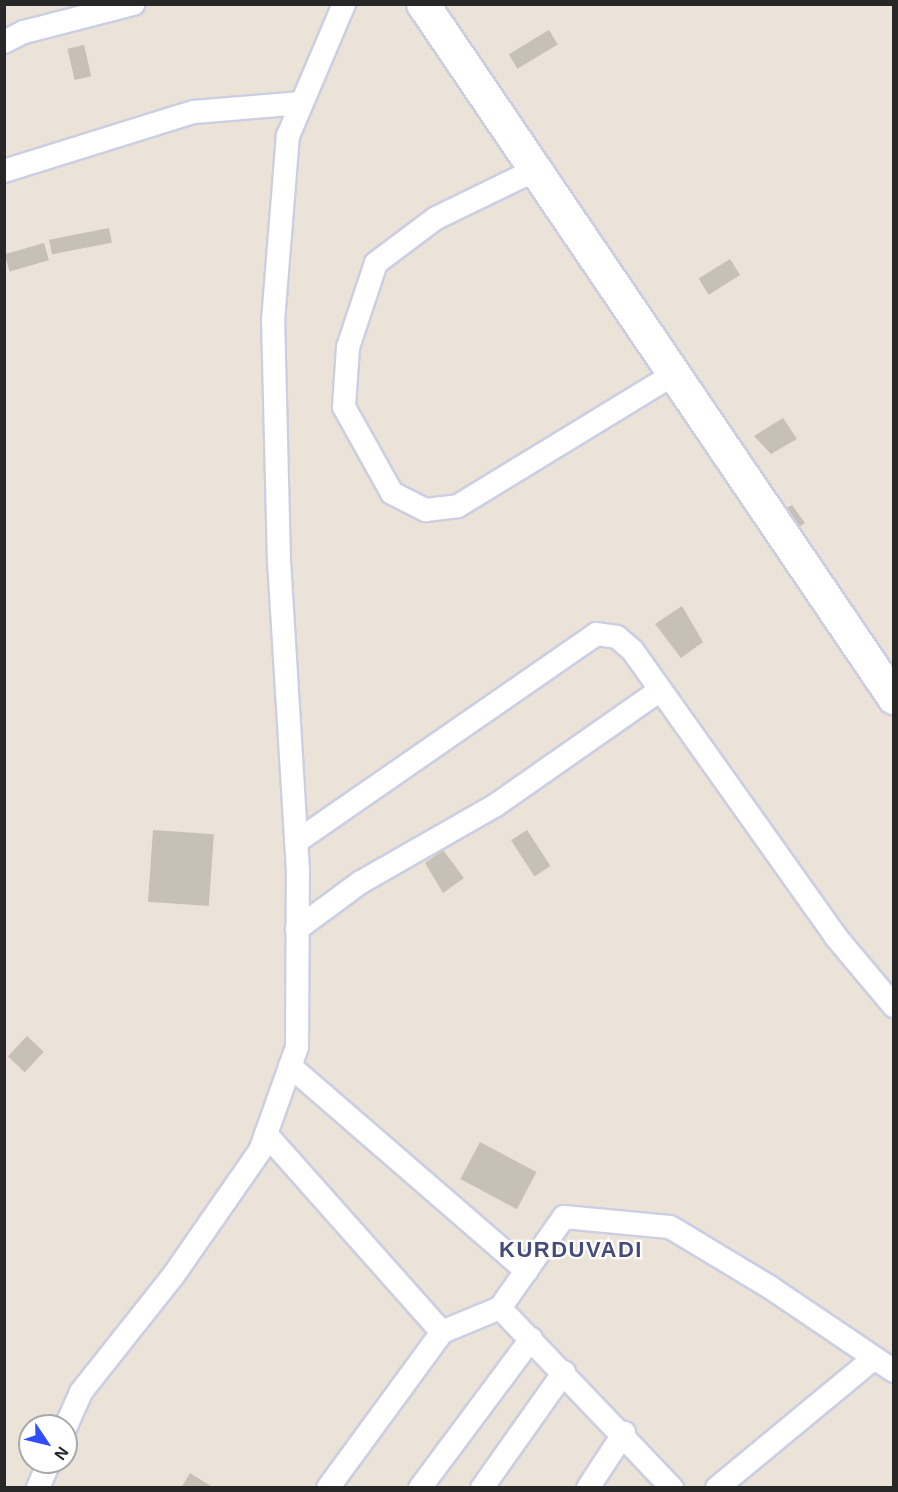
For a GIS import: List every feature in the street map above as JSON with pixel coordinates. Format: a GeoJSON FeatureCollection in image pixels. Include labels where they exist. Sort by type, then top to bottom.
{"type":"FeatureCollection","features":[{"type":"Feature","properties":{"kind":"main road"},"geometry":{"type":"LineString","coordinates":[[423,4],[894,698]]}},
{"type":"Feature","properties":{"kind":"street"},"geometry":{"type":"LineString","coordinates":[[4,42],[24,32],[133,4]]}},
{"type":"Feature","properties":{"kind":"street"},"geometry":{"type":"LineString","coordinates":[[71,1414],[81,1392],[173,1276],[260,1151],[297,1047],[296,842],[279,562],[273,321],[288,136],[344,4]]}},
{"type":"Feature","properties":{"kind":"street"},"geometry":{"type":"LineString","coordinates":[[4,171],[194,112],[302,103]]}},
{"type":"Feature","properties":{"kind":"street"},"geometry":{"type":"LineString","coordinates":[[535,170],[436,218],[376,263],[348,347],[344,407],[392,494],[426,510],[458,506],[674,374]]}},
{"type":"Feature","properties":{"kind":"street"},"geometry":{"type":"LineString","coordinates":[[296,842],[596,634],[617,637],[633,651],[836,937],[894,1006]]}},
{"type":"Feature","properties":{"kind":"street"},"geometry":{"type":"LineString","coordinates":[[297,929],[361,882],[495,805],[660,690]]}},
{"type":"Feature","properties":{"kind":"street"},"geometry":{"type":"LineString","coordinates":[[290,1066],[527,1271]]}},
{"type":"Feature","properties":{"kind":"street"},"geometry":{"type":"LineString","coordinates":[[266,1134],[442,1332]]}},
{"type":"Feature","properties":{"kind":"street"},"geometry":{"type":"LineString","coordinates":[[328,1488],[442,1332],[500,1308],[564,1217],[670,1227],[771,1288],[894,1371]]}},
{"type":"Feature","properties":{"kind":"street"},"geometry":{"type":"LineString","coordinates":[[500,1308],[624,1433],[672,1488]]}},
{"type":"Feature","properties":{"kind":"street"},"geometry":{"type":"LineString","coordinates":[[420,1488],[531,1339]]}},
{"type":"Feature","properties":{"kind":"street"},"geometry":{"type":"LineString","coordinates":[[717,1488],[874,1358]]}},
{"type":"Feature","properties":{"kind":"street"},"geometry":{"type":"LineString","coordinates":[[482,1488],[564,1372]]}},
{"type":"Feature","properties":{"kind":"street"},"geometry":{"type":"LineString","coordinates":[[588,1488],[624,1433]]}},
{"type":"Feature","properties":{"kind":"street"},"geometry":{"type":"LineString","coordinates":[[38,1488],[44,1474]]}},
{"type":"Feature","properties":{"kind":"building"},"geometry":{"type":"Polygon","coordinates":[[[549,30],[558,45],[517,69],[509,54],[549,30]]]}},
{"type":"Feature","properties":{"kind":"building"},"geometry":{"type":"Polygon","coordinates":[[[84,45],[91,76],[75,80],[67,49],[84,45]]]}},
{"type":"Feature","properties":{"kind":"building"},"geometry":{"type":"Polygon","coordinates":[[[109,228],[112,243],[52,254],[49,240],[109,228]]]}},
{"type":"Feature","properties":{"kind":"building"},"geometry":{"type":"Polygon","coordinates":[[[44,243],[49,260],[10,272],[5,254],[44,243]]]}},
{"type":"Feature","properties":{"kind":"building"},"geometry":{"type":"Polygon","coordinates":[[[730,259],[740,275],[709,295],[699,279],[730,259]]]}},
{"type":"Feature","properties":{"kind":"building"},"geometry":{"type":"Polygon","coordinates":[[[783,418],[797,439],[771,454],[754,436],[783,418]]]}},
{"type":"Feature","properties":{"kind":"building"},"geometry":{"type":"Polygon","coordinates":[[[792,505],[805,523],[791,532],[779,512],[792,505]]]}},
{"type":"Feature","properties":{"kind":"building"},"geometry":{"type":"Polygon","coordinates":[[[682,606],[703,642],[681,658],[655,624],[682,606]]]}},
{"type":"Feature","properties":{"kind":"building"},"geometry":{"type":"Polygon","coordinates":[[[153,830],[214,834],[209,906],[148,902],[153,830]]]}},
{"type":"Feature","properties":{"kind":"building"},"geometry":{"type":"Polygon","coordinates":[[[527,830],[550,866],[534,876],[511,840],[527,830]]]}},
{"type":"Feature","properties":{"kind":"building"},"geometry":{"type":"Polygon","coordinates":[[[443,850],[464,878],[443,893],[425,863],[443,850]]]}},
{"type":"Feature","properties":{"kind":"building"},"geometry":{"type":"Polygon","coordinates":[[[27,1036],[44,1052],[25,1072],[8,1056],[27,1036]]]}},
{"type":"Feature","properties":{"kind":"building"},"geometry":{"type":"Polygon","coordinates":[[[480,1142],[537,1172],[517,1209],[460,1179],[480,1142]]]}},
{"type":"Feature","properties":{"kind":"building"},"geometry":{"type":"Polygon","coordinates":[[[190,1473],[214,1488],[181,1488],[190,1473]]]}},
{"type":"Feature","properties":{"kind":"district","name":"KURDUVADI"},"geometry":{"type":"Point","coordinates":[571,1250]}}]}
